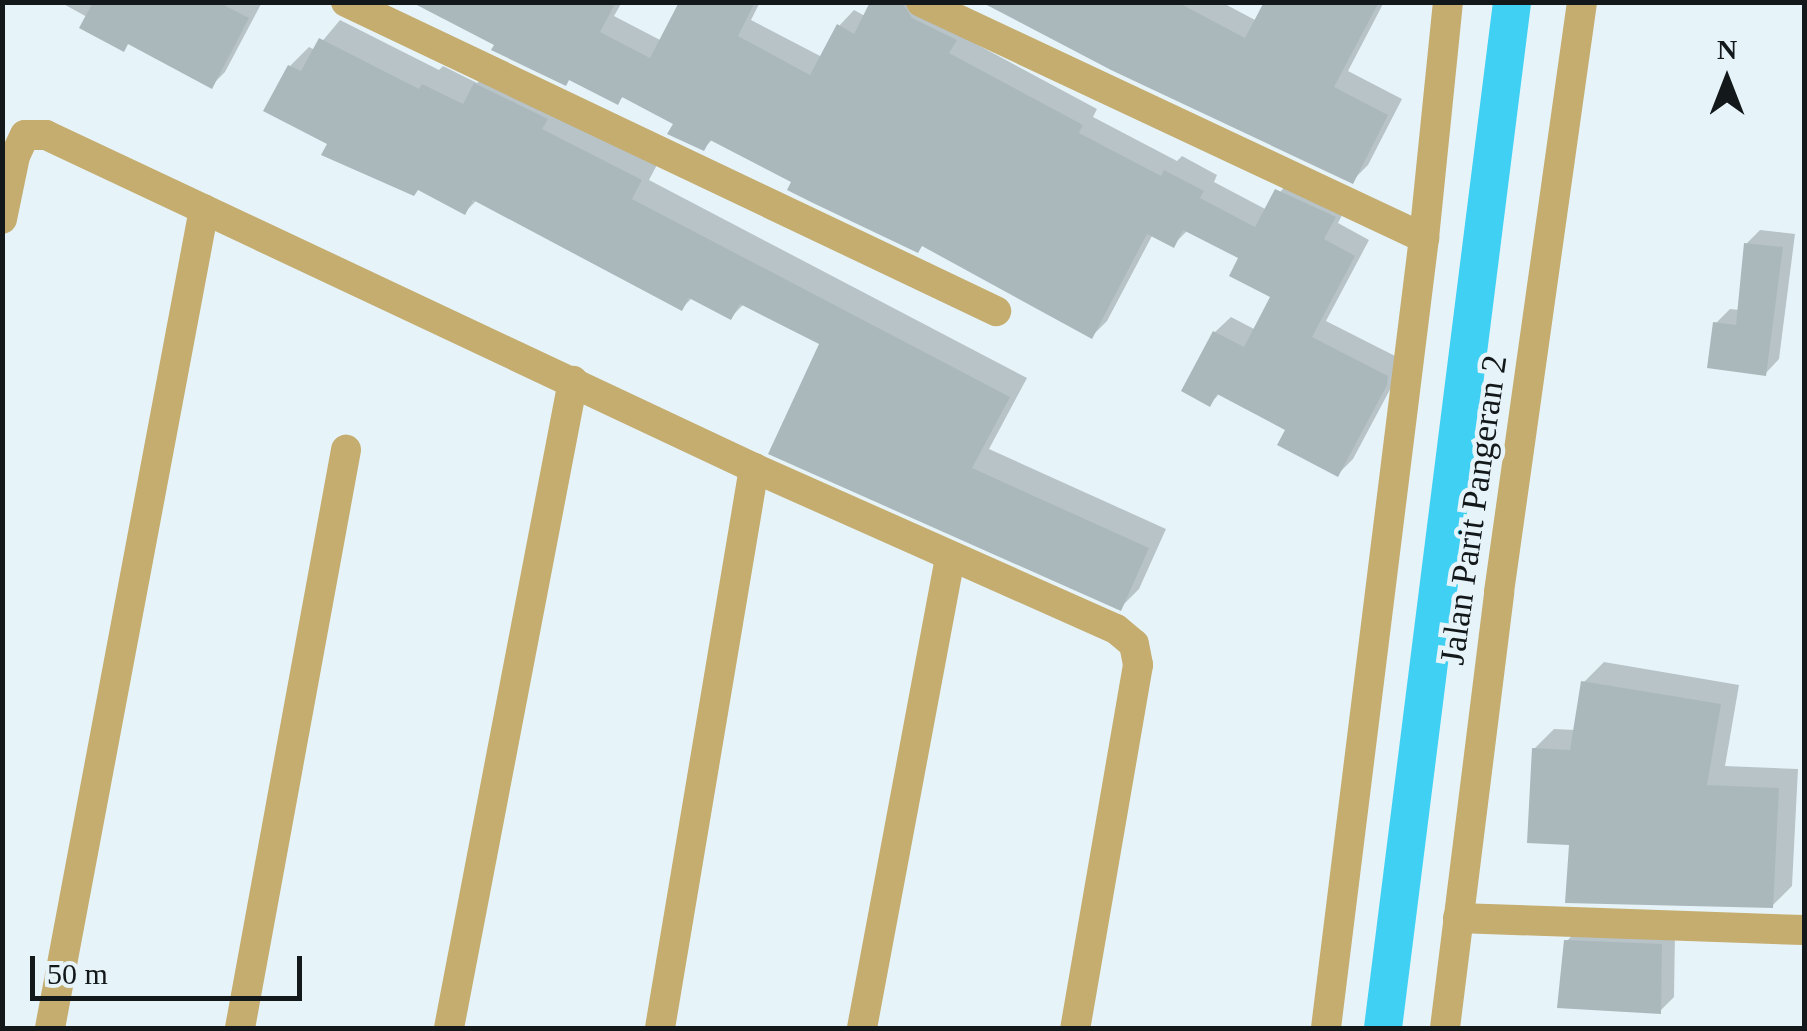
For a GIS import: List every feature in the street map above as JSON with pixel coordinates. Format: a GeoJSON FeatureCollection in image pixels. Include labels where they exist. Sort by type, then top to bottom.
{"type":"FeatureCollection","features":[{"type":"Feature","properties":{"kind":"street"},"geometry":{"type":"LineString","coordinates":[[346,2],[996,311]]}},
{"type":"Feature","properties":{"kind":"street"},"geometry":{"type":"LineString","coordinates":[[921,2],[1424,238]]}},
{"type":"Feature","properties":{"kind":"street","name":"Jalan Parit Pangeran 2"},"geometry":{"type":"LineString","coordinates":[[1444,1028],[1582,2]]}},
{"type":"Feature","properties":{"kind":"street"},"geometry":{"type":"LineString","coordinates":[[1326,1028],[1424,238],[1443,5]]}},
{"type":"Feature","properties":{"kind":"street"},"geometry":{"type":"LineString","coordinates":[[2,219],[15,156],[25,135],[46,135],[754,468],[1116,629],[1134,644],[1138,664],[1075,1028]]}},
{"type":"Feature","properties":{"kind":"street"},"geometry":{"type":"LineString","coordinates":[[50,1028],[204,209]]}},
{"type":"Feature","properties":{"kind":"street"},"geometry":{"type":"LineString","coordinates":[[450,1028],[573,381]]}},
{"type":"Feature","properties":{"kind":"street"},"geometry":{"type":"LineString","coordinates":[[240,1028],[346,450]]}},
{"type":"Feature","properties":{"kind":"street"},"geometry":{"type":"LineString","coordinates":[[660,1028],[754,468]]}},
{"type":"Feature","properties":{"kind":"street"},"geometry":{"type":"LineString","coordinates":[[862,1028],[950,558]]}},
{"type":"Feature","properties":{"kind":"street"},"geometry":{"type":"LineString","coordinates":[[1458,918],[1804,930]]}},
{"type":"Feature","properties":{"kind":"building"},"geometry":{"type":"Polygon","coordinates":[[[93,2],[218,2],[249,18],[212,89],[128,44],[124,52],[79,28],[93,2]]]}},
{"type":"Feature","properties":{"kind":"building"},"geometry":{"type":"Polygon","coordinates":[[[411,2],[616,2],[600,32],[650,58],[679,2],[755,2],[738,36],[810,75],[837,24],[854,34],[870,2],[902,2],[912,18],[957,40],[949,53],[1083,125],[1079,133],[1161,176],[1164,170],[1204,191],[1200,198],[1255,227],[1275,189],[1336,217],[1324,239],[1355,256],[1312,337],[1388,376],[1387,385],[1338,477],[1277,445],[1285,430],[1217,394],[1210,407],[1181,391],[1213,331],[1244,347],[1270,297],[1229,276],[1238,258],[1183,230],[1174,248],[1147,234],[1092,339],[922,246],[918,253],[787,190],[791,182],[710,140],[704,151],[667,134],[673,124],[622,97],[618,105],[569,80],[566,86],[491,50],[494,45],[411,2]]]}},
{"type":"Feature","properties":{"kind":"building"},"geometry":{"type":"Polygon","coordinates":[[[981,2],[1177,2],[1245,38],[1264,2],[1379,2],[1334,87],[1388,115],[1353,184],[1111,70],[981,2]]]}},
{"type":"Feature","properties":{"kind":"building"},"geometry":{"type":"Polygon","coordinates":[[[319,38],[419,89],[422,84],[463,104],[474,83],[548,119],[542,129],[642,180],[632,199],[1010,397],[972,468],[1149,548],[1121,611],[768,454],[819,344],[740,304],[731,320],[689,298],[682,311],[473,200],[465,215],[418,190],[414,196],[321,155],[327,144],[263,111],[288,65],[301,71],[319,38]]]}},
{"type":"Feature","properties":{"kind":"building"},"geometry":{"type":"Polygon","coordinates":[[[1744,243],[1783,247],[1766,376],[1707,368],[1713,322],[1736,325],[1744,243]]]}},
{"type":"Feature","properties":{"kind":"building"},"geometry":{"type":"Polygon","coordinates":[[[1581,681],[1721,704],[1707,785],[1779,788],[1773,908],[1565,903],[1569,845],[1527,843],[1532,748],[1570,750],[1581,681]]]}},
{"type":"Feature","properties":{"kind":"building"},"geometry":{"type":"Polygon","coordinates":[[[1564,940],[1662,944],[1661,1014],[1557,1008],[1564,940]]]}},
{"type":"Feature","properties":{"kind":"waterway"},"geometry":{"type":"LineString","coordinates":[[1383,1028],[1512,2]]}}]}
